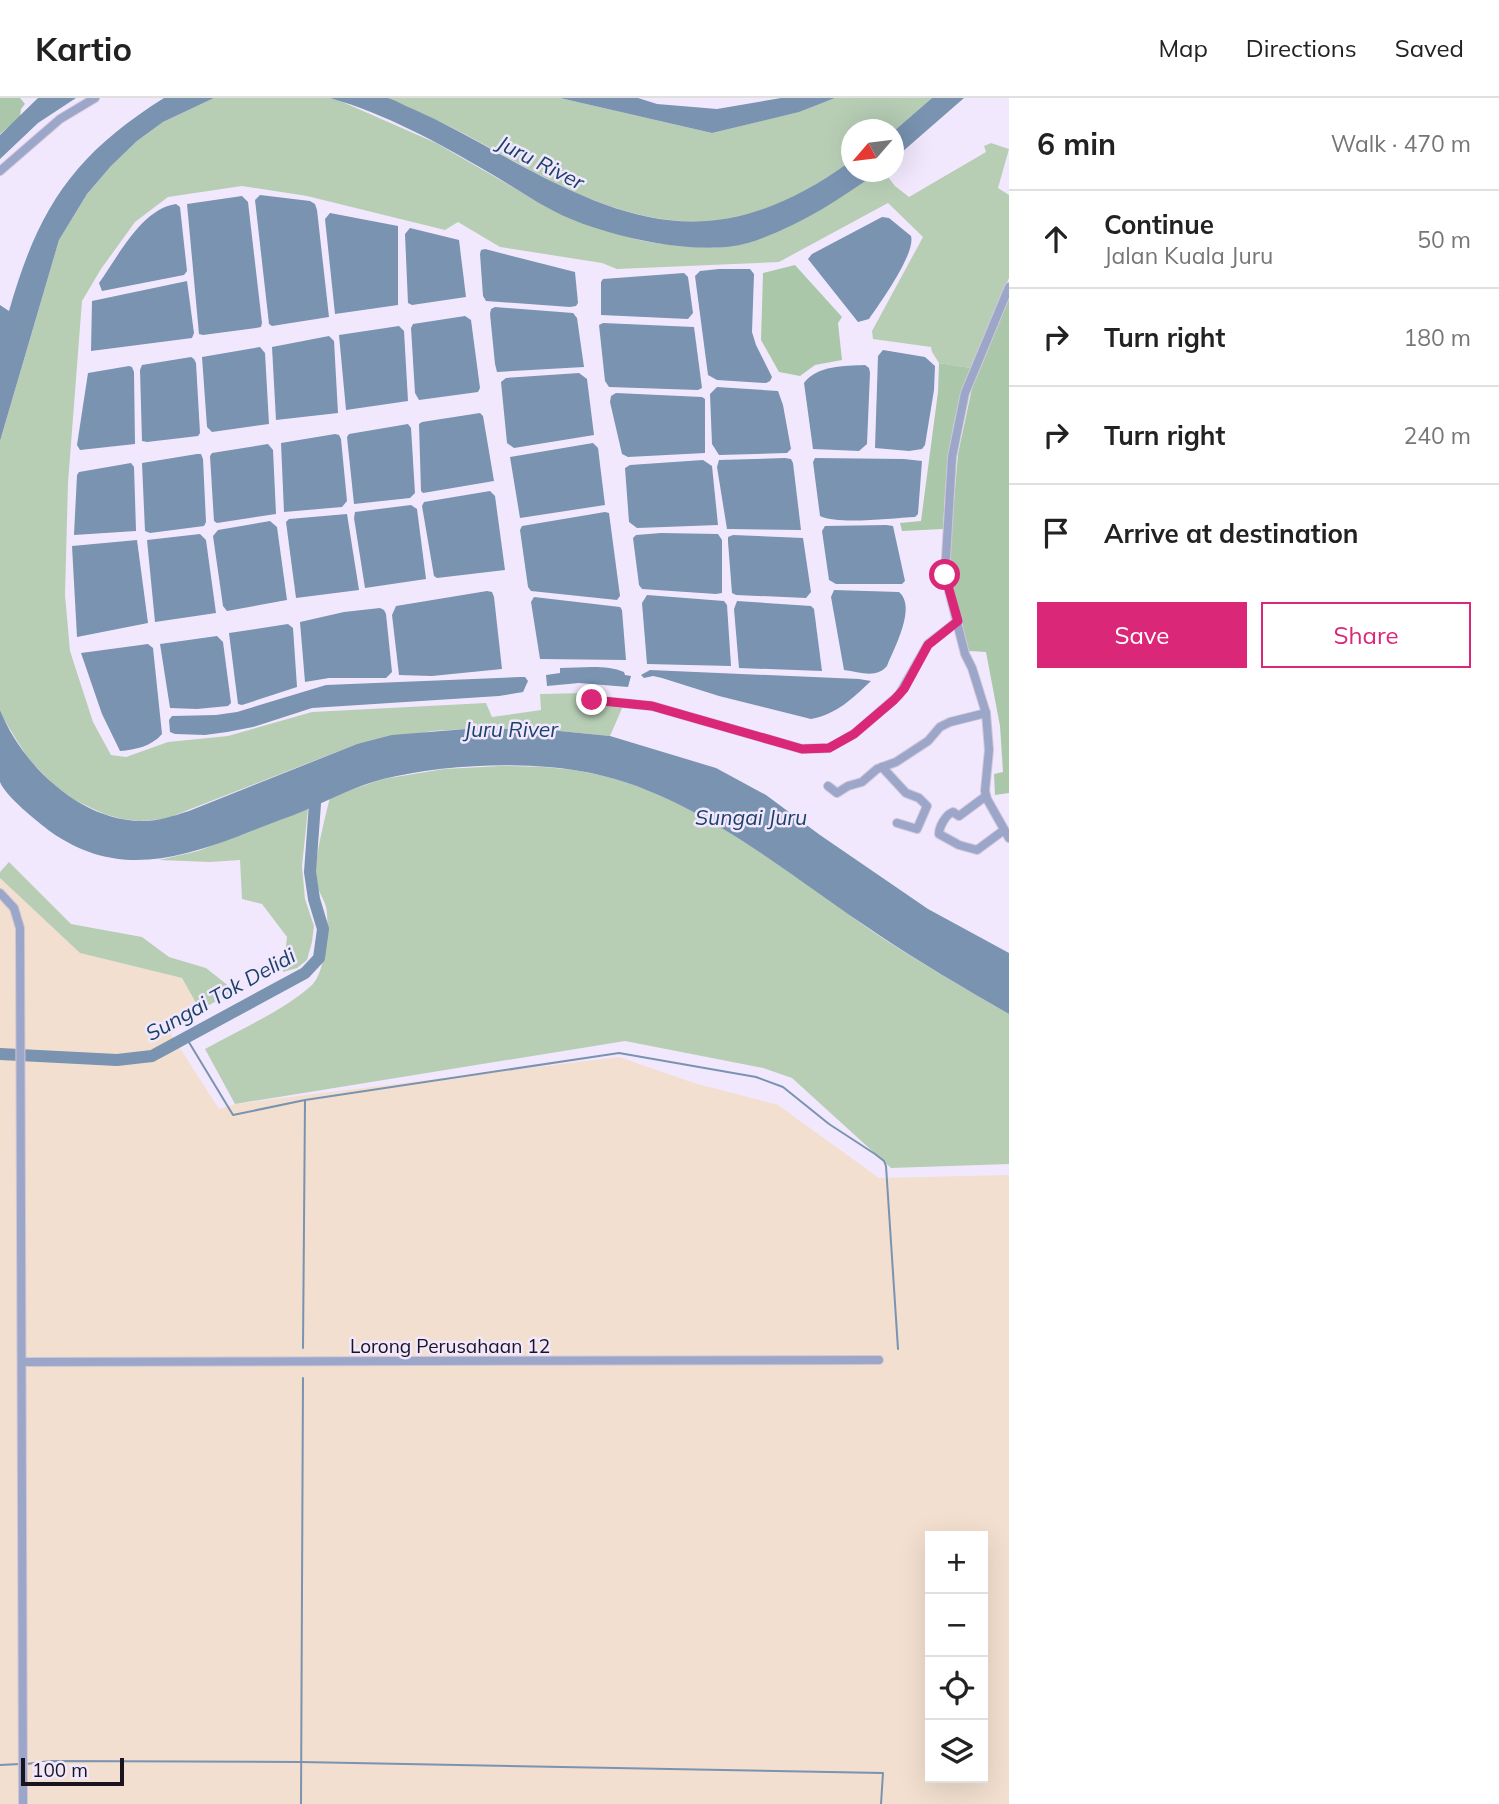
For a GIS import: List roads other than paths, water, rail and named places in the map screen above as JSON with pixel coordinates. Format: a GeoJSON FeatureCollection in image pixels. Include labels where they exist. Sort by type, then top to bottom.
{"type":"FeatureCollection","features":[{"type":"Feature","properties":{"kind":"street"},"geometry":{"type":"LineString","coordinates":[[0,171],[60,119],[95,98]]}},
{"type":"Feature","properties":{"kind":"street"},"geometry":{"type":"LineString","coordinates":[[986,796],[960,816],[949,813],[939,834],[973,851],[1007,834],[986,796],[989,750],[986,713],[965,654],[945,575],[952,457],[965,393],[1009,287]]}},
{"type":"Feature","properties":{"kind":"street"},"geometry":{"type":"LineString","coordinates":[[592,700],[652,706],[802,749],[829,748],[854,734],[894,700],[904,689],[928,645],[958,621]]}},
{"type":"Feature","properties":{"kind":"street"},"geometry":{"type":"LineString","coordinates":[[828,786],[837,793],[862,782],[882,767],[896,762],[928,741],[940,727],[986,713]]}},
{"type":"Feature","properties":{"kind":"street"},"geometry":{"type":"LineString","coordinates":[[882,767],[906,793],[919,798],[927,806],[917,829],[897,823]]}},
{"type":"Feature","properties":{"kind":"street"},"geometry":{"type":"LineString","coordinates":[[0,893],[13,908],[20,923],[23,1804]]}},
{"type":"Feature","properties":{"kind":"street","name":"Lorong Perusahaan 12"},"geometry":{"type":"LineString","coordinates":[[22,1362],[879,1360]]}},
{"type":"Feature","properties":{"kind":"water"},"geometry":{"type":"Polygon","coordinates":[[[38,98],[76,98],[38,123],[0,159],[0,135],[38,98]]]}},
{"type":"Feature","properties":{"kind":"water"},"geometry":{"type":"Polygon","coordinates":[[[164,98],[214,98],[163,122],[137,141],[87,194],[59,240],[0,441],[0,305],[9,311],[33,243],[63,188],[105,141],[164,98]]]}},
{"type":"Feature","properties":{"kind":"water"},"geometry":{"type":"Polygon","coordinates":[[[330,98],[388,98],[445,124],[546,179],[591,199],[633,213],[674,221],[716,220],[758,211],[803,191],[841,167],[841,182],[864,182],[816,213],[748,243],[719,248],[669,245],[619,235],[571,219],[412,130],[330,98]]]}},
{"type":"Feature","properties":{"kind":"water"},"geometry":{"type":"Polygon","coordinates":[[[560,98],[638,98],[657,104],[717,109],[781,98],[835,98],[799,112],[712,133],[560,98]]]}},
{"type":"Feature","properties":{"kind":"water"},"geometry":{"type":"Polygon","coordinates":[[[932,98],[964,98],[904,150],[904,122],[932,98]]]}},
{"type":"Feature","properties":{"kind":"water"},"geometry":{"type":"Polygon","coordinates":[[[260,195],[310,201],[315,204],[329,317],[272,326],[269,324],[255,200],[260,195]]]}},
{"type":"Feature","properties":{"kind":"water"},"geometry":{"type":"Polygon","coordinates":[[[242,196],[248,202],[261,327],[199,334],[187,204],[242,196]]]}},
{"type":"Feature","properties":{"kind":"water"},"geometry":{"type":"Polygon","coordinates":[[[176,204],[180,207],[187,271],[184,275],[102,291],[99,283],[141,224],[163,208],[176,204]]]}},
{"type":"Feature","properties":{"kind":"water"},"geometry":{"type":"Polygon","coordinates":[[[330,213],[398,226],[398,305],[335,314],[325,219],[330,213]]]}},
{"type":"Feature","properties":{"kind":"water"},"geometry":{"type":"Polygon","coordinates":[[[882,217],[889,218],[911,236],[911,244],[903,266],[881,302],[869,319],[858,322],[808,259],[812,254],[882,217]]]}},
{"type":"Feature","properties":{"kind":"water"},"geometry":{"type":"Polygon","coordinates":[[[410,228],[459,240],[466,297],[412,305],[408,303],[405,234],[410,228]]]}},
{"type":"Feature","properties":{"kind":"water"},"geometry":{"type":"Polygon","coordinates":[[[481,250],[575,272],[578,303],[570,307],[486,301],[483,296],[480,254],[481,250]]]}},
{"type":"Feature","properties":{"kind":"water"},"geometry":{"type":"Polygon","coordinates":[[[750,269],[754,274],[752,332],[772,377],[766,383],[717,380],[708,375],[695,276],[700,271],[750,269]]]}},
{"type":"Feature","properties":{"kind":"water"},"geometry":{"type":"Polygon","coordinates":[[[684,273],[688,277],[693,313],[688,319],[601,315],[603,279],[684,273]]]}},
{"type":"Feature","properties":{"kind":"water"},"geometry":{"type":"Polygon","coordinates":[[[187,281],[194,333],[192,338],[91,351],[92,301],[187,281]]]}},
{"type":"Feature","properties":{"kind":"water"},"geometry":{"type":"Polygon","coordinates":[[[495,307],[573,313],[577,318],[584,367],[497,372],[490,314],[495,307]]]}},
{"type":"Feature","properties":{"kind":"water"},"geometry":{"type":"Polygon","coordinates":[[[465,316],[471,320],[480,388],[478,392],[419,400],[415,393],[411,328],[413,324],[465,316]]]}},
{"type":"Feature","properties":{"kind":"water"},"geometry":{"type":"Polygon","coordinates":[[[599,325],[694,327],[702,388],[609,387],[605,381],[599,325]]]}},
{"type":"Feature","properties":{"kind":"water"},"geometry":{"type":"Polygon","coordinates":[[[399,326],[404,331],[408,401],[346,410],[339,335],[399,326]]]}},
{"type":"Feature","properties":{"kind":"water"},"geometry":{"type":"Polygon","coordinates":[[[329,336],[334,341],[338,413],[276,420],[272,347],[329,336]]]}},
{"type":"Feature","properties":{"kind":"water"},"geometry":{"type":"Polygon","coordinates":[[[260,347],[265,353],[269,424],[212,432],[207,427],[202,357],[260,347]]]}},
{"type":"Feature","properties":{"kind":"water"},"geometry":{"type":"Polygon","coordinates":[[[883,350],[925,357],[935,366],[934,390],[925,445],[922,449],[909,451],[875,448],[878,356],[883,350]]]}},
{"type":"Feature","properties":{"kind":"water"},"geometry":{"type":"Polygon","coordinates":[[[191,357],[196,363],[200,433],[198,436],[142,441],[142,365],[191,357]]]}},
{"type":"Feature","properties":{"kind":"water"},"geometry":{"type":"Polygon","coordinates":[[[865,365],[870,373],[867,444],[859,451],[813,449],[804,383],[824,370],[865,365]]]}},
{"type":"Feature","properties":{"kind":"water"},"geometry":{"type":"Polygon","coordinates":[[[129,366],[134,372],[135,444],[80,450],[77,445],[88,373],[129,366]]]}},
{"type":"Feature","properties":{"kind":"water"},"geometry":{"type":"Polygon","coordinates":[[[579,373],[587,379],[594,435],[514,448],[507,443],[501,382],[506,378],[579,373]]]}},
{"type":"Feature","properties":{"kind":"water"},"geometry":{"type":"Polygon","coordinates":[[[717,387],[778,391],[791,449],[787,453],[719,455],[712,444],[710,394],[717,387]]]}},
{"type":"Feature","properties":{"kind":"water"},"geometry":{"type":"Polygon","coordinates":[[[616,393],[705,399],[705,453],[628,457],[622,454],[610,402],[611,396],[616,393]]]}},
{"type":"Feature","properties":{"kind":"water"},"geometry":{"type":"Polygon","coordinates":[[[480,413],[483,416],[494,481],[423,493],[419,424],[480,413]]]}},
{"type":"Feature","properties":{"kind":"water"},"geometry":{"type":"Polygon","coordinates":[[[408,424],[411,428],[415,493],[410,498],[354,504],[347,437],[349,434],[408,424]]]}},
{"type":"Feature","properties":{"kind":"water"},"geometry":{"type":"Polygon","coordinates":[[[335,434],[341,439],[347,501],[342,507],[284,512],[281,443],[335,434]]]}},
{"type":"Feature","properties":{"kind":"water"},"geometry":{"type":"Polygon","coordinates":[[[593,443],[598,448],[605,505],[520,518],[510,457],[593,443]]]}},
{"type":"Feature","properties":{"kind":"water"},"geometry":{"type":"Polygon","coordinates":[[[268,444],[273,450],[276,514],[217,523],[214,521],[212,453],[268,444]]]}},
{"type":"Feature","properties":{"kind":"water"},"geometry":{"type":"Polygon","coordinates":[[[201,454],[203,459],[204,526],[150,533],[145,531],[142,463],[201,454]]]}},
{"type":"Feature","properties":{"kind":"water"},"geometry":{"type":"Polygon","coordinates":[[[815,458],[922,461],[918,514],[915,517],[852,521],[820,516],[813,462],[815,458]]]}},
{"type":"Feature","properties":{"kind":"water"},"geometry":{"type":"Polygon","coordinates":[[[791,459],[793,463],[801,530],[727,529],[717,467],[719,460],[791,459]]]}},
{"type":"Feature","properties":{"kind":"water"},"geometry":{"type":"Polygon","coordinates":[[[703,460],[712,466],[718,525],[637,528],[629,522],[625,468],[630,465],[703,460]]]}},
{"type":"Feature","properties":{"kind":"water"},"geometry":{"type":"Polygon","coordinates":[[[131,463],[134,467],[136,531],[74,535],[79,472],[131,463]]]}},
{"type":"Feature","properties":{"kind":"water"},"geometry":{"type":"Polygon","coordinates":[[[490,491],[495,496],[505,570],[437,578],[434,576],[422,506],[424,502],[490,491]]]}},
{"type":"Feature","properties":{"kind":"water"},"geometry":{"type":"Polygon","coordinates":[[[411,505],[417,509],[426,579],[365,588],[355,512],[411,505]]]}},
{"type":"Feature","properties":{"kind":"water"},"geometry":{"type":"Polygon","coordinates":[[[609,513],[620,596],[617,600],[531,591],[528,587],[520,530],[522,526],[609,513]]]}},
{"type":"Feature","properties":{"kind":"water"},"geometry":{"type":"Polygon","coordinates":[[[347,514],[359,590],[296,598],[286,522],[289,519],[347,514]]]}},
{"type":"Feature","properties":{"kind":"water"},"geometry":{"type":"Polygon","coordinates":[[[270,521],[277,527],[287,600],[227,611],[223,606],[213,536],[218,530],[270,521]]]}},
{"type":"Feature","properties":{"kind":"water"},"geometry":{"type":"Polygon","coordinates":[[[825,526],[893,526],[905,581],[902,584],[836,584],[829,580],[822,531],[825,526]]]}},
{"type":"Feature","properties":{"kind":"water"},"geometry":{"type":"Polygon","coordinates":[[[200,534],[206,540],[216,613],[155,622],[147,540],[200,534]]]}},
{"type":"Feature","properties":{"kind":"water"},"geometry":{"type":"Polygon","coordinates":[[[718,534],[722,540],[722,593],[642,589],[639,585],[633,538],[636,535],[718,534]]]}},
{"type":"Feature","properties":{"kind":"water"},"geometry":{"type":"Polygon","coordinates":[[[728,537],[803,538],[811,592],[806,598],[732,593],[728,537]]]}},
{"type":"Feature","properties":{"kind":"water"},"geometry":{"type":"Polygon","coordinates":[[[137,540],[148,623],[77,637],[72,546],[137,540]]]}},
{"type":"Feature","properties":{"kind":"water"},"geometry":{"type":"Polygon","coordinates":[[[834,590],[899,592],[904,599],[905,617],[899,639],[883,670],[867,674],[844,670],[831,597],[834,590]]]}},
{"type":"Feature","properties":{"kind":"water"},"geometry":{"type":"Polygon","coordinates":[[[492,592],[494,597],[502,669],[432,676],[399,675],[392,615],[396,606],[492,592]]]}},
{"type":"Feature","properties":{"kind":"water"},"geometry":{"type":"Polygon","coordinates":[[[647,595],[724,601],[727,605],[731,666],[647,664],[642,603],[647,595]]]}},
{"type":"Feature","properties":{"kind":"water"},"geometry":{"type":"Polygon","coordinates":[[[534,597],[620,607],[626,660],[540,659],[531,602],[534,597]]]}},
{"type":"Feature","properties":{"kind":"water"},"geometry":{"type":"Polygon","coordinates":[[[737,601],[811,606],[814,609],[822,671],[739,668],[734,609],[737,601]]]}},
{"type":"Feature","properties":{"kind":"water"},"geometry":{"type":"Polygon","coordinates":[[[380,608],[386,614],[392,672],[386,678],[329,678],[305,682],[300,622],[344,612],[380,608]]]}},
{"type":"Feature","properties":{"kind":"water"},"geometry":{"type":"Polygon","coordinates":[[[288,624],[293,628],[297,687],[238,704],[229,633],[288,624]]]}},
{"type":"Feature","properties":{"kind":"water"},"geometry":{"type":"Polygon","coordinates":[[[217,636],[223,642],[231,703],[228,706],[197,709],[170,708],[160,644],[217,636]]]}},
{"type":"Feature","properties":{"kind":"water"},"geometry":{"type":"Polygon","coordinates":[[[148,644],[153,648],[162,734],[143,747],[120,751],[102,714],[81,653],[148,644]]]}},
{"type":"Feature","properties":{"kind":"water"},"geometry":{"type":"Polygon","coordinates":[[[560,668],[609,668],[631,676],[628,687],[579,683],[547,686],[546,675],[560,673],[560,668]]]}},
{"type":"Feature","properties":{"kind":"water"},"geometry":{"type":"Polygon","coordinates":[[[650,670],[871,681],[836,710],[811,719],[719,696],[662,678],[644,678],[641,675],[650,670]]]}},
{"type":"Feature","properties":{"kind":"water"},"geometry":{"type":"Polygon","coordinates":[[[525,677],[528,681],[523,692],[499,696],[312,708],[253,727],[227,732],[205,735],[170,732],[169,720],[172,716],[237,712],[326,685],[525,677]]]}},
{"type":"Feature","properties":{"kind":"water","name":"Sungai Juru"},"geometry":{"type":"Polygon","coordinates":[[[0,710],[23,751],[56,786],[97,811],[142,821],[189,811],[357,744],[392,735],[466,729],[539,729],[610,736],[716,768],[766,795],[928,909],[1009,953],[1009,1014],[892,944],[705,818],[630,784],[591,773],[541,766],[433,770],[373,782],[239,836],[190,852],[144,860],[121,859],[98,855],[74,846],[45,828],[3,788],[0,782],[0,710]]]}},
{"type":"Feature","properties":{"kind":"waterway","name":"Sungai Tok Delidi"},"geometry":{"type":"LineString","coordinates":[[0,1054],[117,1060],[152,1056],[305,973],[319,958],[323,929],[314,899],[310,872],[316,790]]}},
{"type":"Feature","properties":{"kind":"waterway"},"geometry":{"type":"LineString","coordinates":[[187,1039],[233,1115],[305,1100],[619,1053],[756,1077],[783,1087],[829,1124],[884,1161],[898,1349]]}},
{"type":"Feature","properties":{"kind":"waterway"},"geometry":{"type":"LineString","coordinates":[[303,1348],[305,1101]]}},
{"type":"Feature","properties":{"kind":"waterway"},"geometry":{"type":"LineString","coordinates":[[301,1804],[303,1378]]}},
{"type":"Feature","properties":{"kind":"waterway"},"geometry":{"type":"LineString","coordinates":[[26,1764],[51,1761],[301,1762],[883,1773],[881,1804]]}},
{"type":"Feature","properties":{"kind":"waterway"},"geometry":{"type":"LineString","coordinates":[[0,1765],[20,1764]]}},
{"type":"Feature","properties":{"kind":"water label","name":"Juru River"},"geometry":{"type":"Point","coordinates":[541,162]}},
{"type":"Feature","properties":{"kind":"water label","name":"Juru River"},"geometry":{"type":"Point","coordinates":[511,729]}}]}
